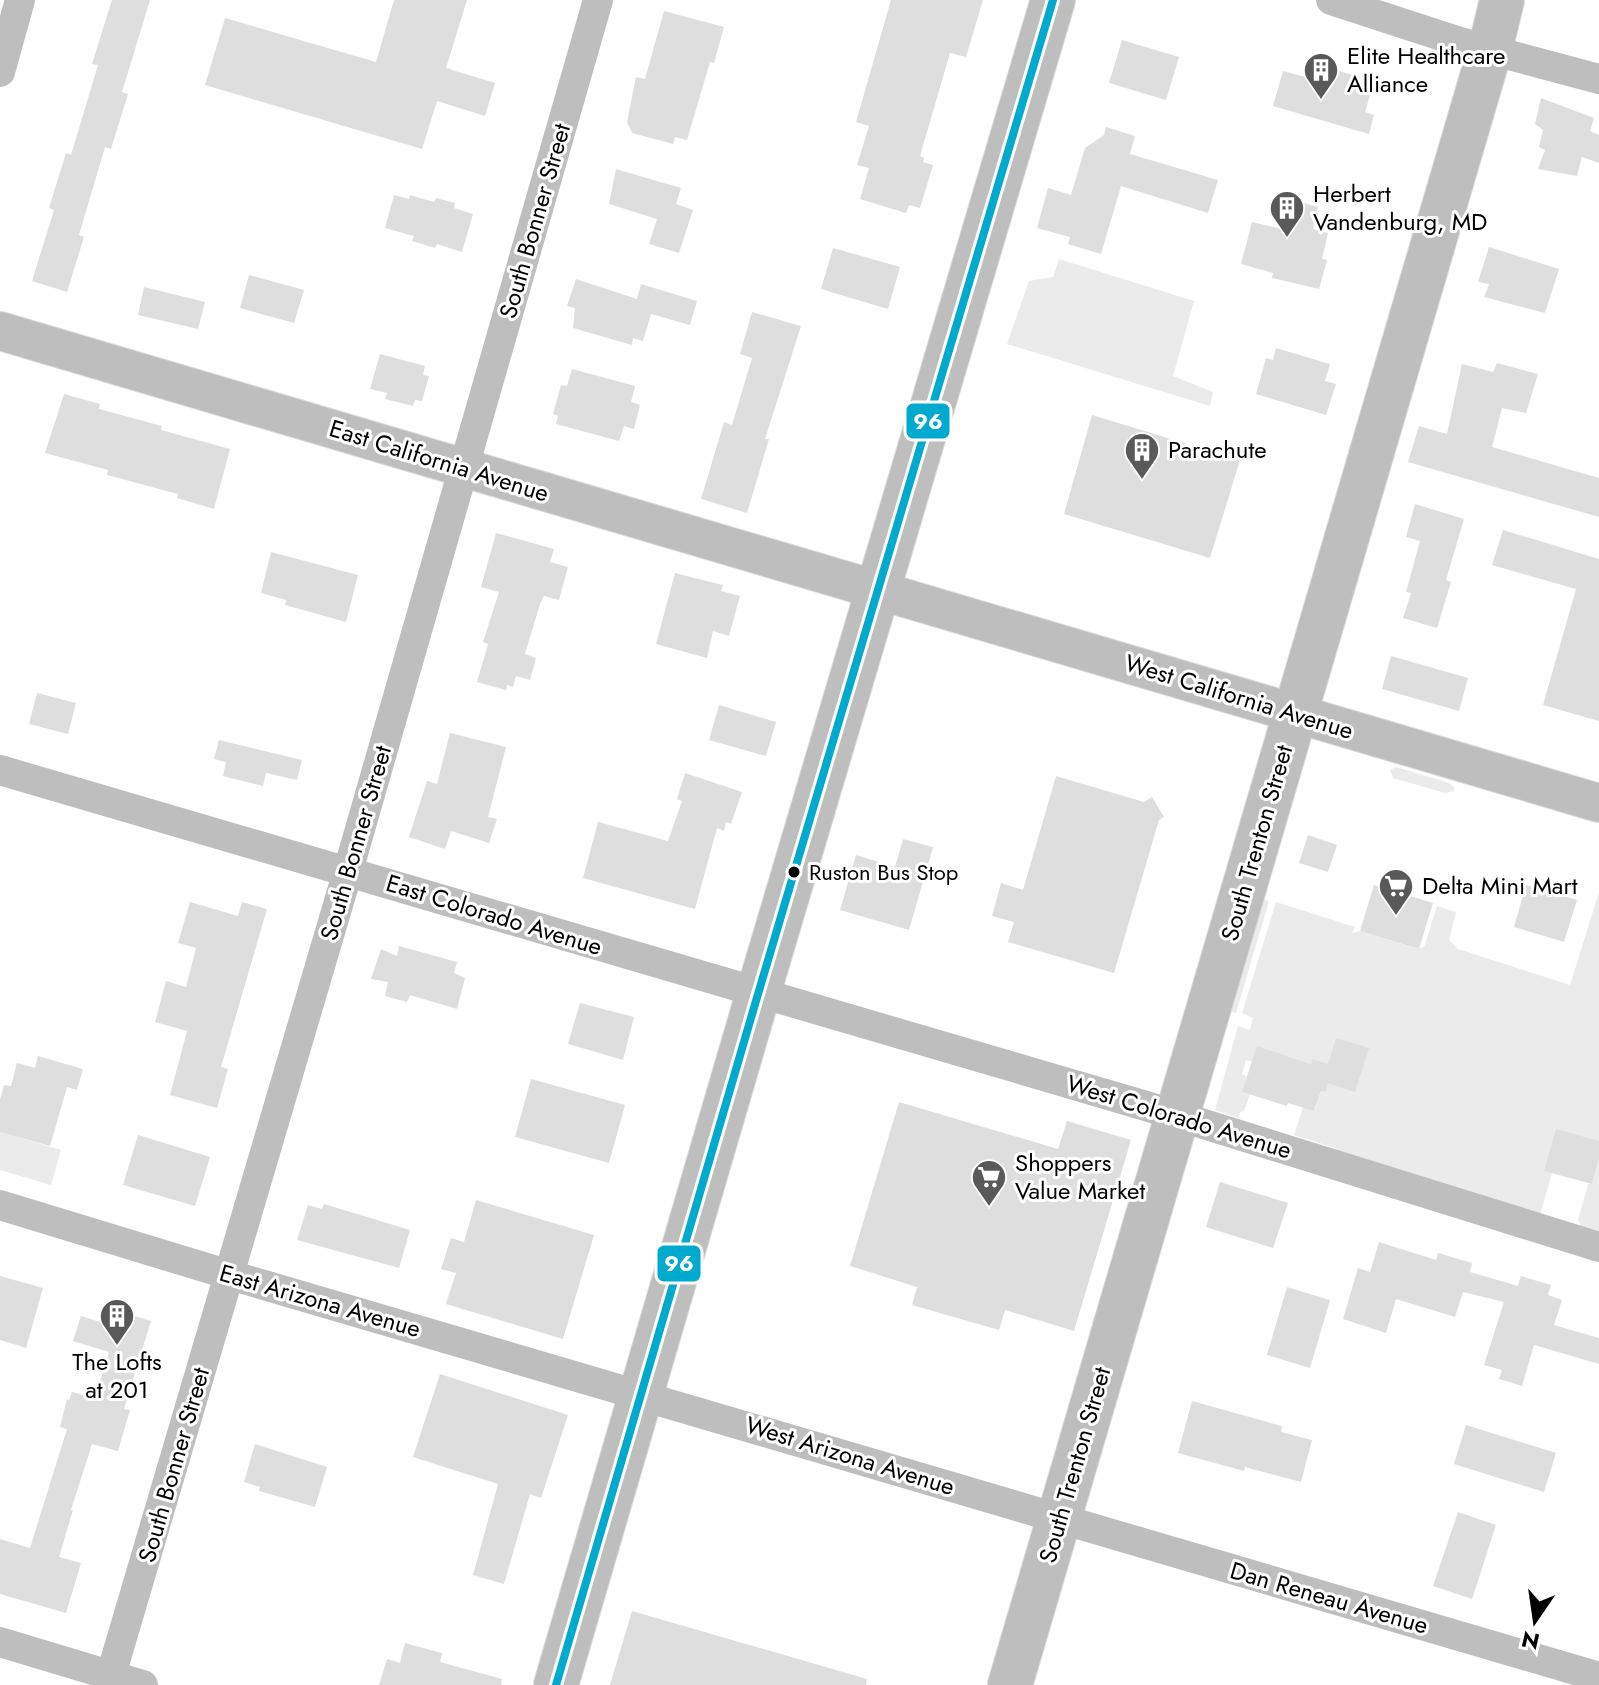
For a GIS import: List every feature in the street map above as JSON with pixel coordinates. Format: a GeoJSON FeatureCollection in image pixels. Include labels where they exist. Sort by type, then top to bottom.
{"type":"FeatureCollection","features":[{"type":"Feature","properties":{"kind":"highway"},"geometry":{"type":"LineString","coordinates":[[556,1685],[1053,0]]}},
{"type":"Feature","properties":{"kind":"highway","name":"South Trenton Street"},"geometry":{"type":"LineString","coordinates":[[1010,1685],[1490,50],[1502,0]]}},
{"type":"Feature","properties":{"kind":"main road","name":"East California Avenue"},"geometry":{"type":"LineString","coordinates":[[0,331],[878,591]]}},
{"type":"Feature","properties":{"kind":"main road","name":"West California Avenue"},"geometry":{"type":"LineString","coordinates":[[878,591],[1599,803]]}},
{"type":"Feature","properties":{"kind":"street"},"geometry":{"type":"LineString","coordinates":[[0,72],[20,0]]}},
{"type":"Feature","properties":{"kind":"street","name":"South Bonner Street"},"geometry":{"type":"LineString","coordinates":[[109,1680],[348,871],[598,0]]}},
{"type":"Feature","properties":{"kind":"street"},"geometry":{"type":"LineString","coordinates":[[1331,0],[1490,50],[1599,79]]}},
{"type":"Feature","properties":{"kind":"street","name":"East Colorado Avenue"},"geometry":{"type":"LineString","coordinates":[[0,770],[758,994]]}},
{"type":"Feature","properties":{"kind":"street","name":"West Colorado Avenue"},"geometry":{"type":"LineString","coordinates":[[758,994],[1178,1116],[1599,1247]]}},
{"type":"Feature","properties":{"kind":"street","name":"East Arizona Avenue"},"geometry":{"type":"LineString","coordinates":[[0,1205],[641,1394]]}},
{"type":"Feature","properties":{"kind":"street","name":"West Arizona Avenue"},"geometry":{"type":"LineString","coordinates":[[641,1394],[1059,1519]]}},
{"type":"Feature","properties":{"kind":"street","name":"Dan Reneau Avenue"},"geometry":{"type":"LineString","coordinates":[[1059,1519],[1599,1677]]}},
{"type":"Feature","properties":{"kind":"street"},"geometry":{"type":"LineString","coordinates":[[0,1642],[109,1680],[143,1685]]}},
{"type":"Feature","properties":{"kind":"shaded area"},"geometry":{"type":"Polygon","coordinates":[[[1059,259],[1194,301],[1173,376],[1213,392],[1210,406],[1007,344],[1029,281],[1053,277],[1059,259]]]}},
{"type":"Feature","properties":{"kind":"shaded area"},"geometry":{"type":"Polygon","coordinates":[[[1396,767],[1449,783],[1454,791],[1445,793],[1393,778],[1390,770],[1396,767]]]}},
{"type":"Feature","properties":{"kind":"shaded area"},"geometry":{"type":"Polygon","coordinates":[[[1599,892],[1599,1141],[1545,1171],[1552,1173],[1540,1215],[1350,1159],[1335,1148],[1294,1135],[1303,1107],[1315,1110],[1321,1091],[1325,1092],[1312,1060],[1311,1064],[1258,1047],[1252,1062],[1246,1060],[1242,1074],[1247,1077],[1250,1094],[1244,1111],[1238,1118],[1215,1110],[1238,1026],[1250,1030],[1253,1018],[1242,1013],[1276,902],[1355,927],[1352,933],[1360,931],[1418,949],[1424,947],[1437,906],[1456,912],[1449,940],[1458,949],[1570,985],[1599,892]]]}},
{"type":"Feature","properties":{"kind":"shaded area"},"geometry":{"type":"Polygon","coordinates":[[[1264,899],[1269,901],[1236,1013],[1226,1010],[1257,903],[1264,899]]]}},
{"type":"Feature","properties":{"kind":"shaded area"},"geometry":{"type":"Polygon","coordinates":[[[0,1132],[61,1150],[51,1185],[0,1170],[0,1132]]]}},
{"type":"Feature","properties":{"kind":"shaded area"},"geometry":{"type":"Polygon","coordinates":[[[1599,1159],[1599,1231],[1581,1226],[1578,1220],[1599,1159]]]}},
{"type":"Feature","properties":{"kind":"building"},"geometry":{"type":"Polygon","coordinates":[[[112,0],[150,0],[122,92],[128,94],[111,149],[105,147],[79,235],[84,237],[67,292],[32,281],[54,210],[49,208],[66,153],[71,155],[98,65],[92,64],[112,0]]]}},
{"type":"Feature","properties":{"kind":"building"},"geometry":{"type":"Polygon","coordinates":[[[394,0],[467,0],[446,68],[495,83],[485,116],[437,101],[422,149],[205,85],[225,18],[376,62],[394,0]]]}},
{"type":"Feature","properties":{"kind":"building"},"geometry":{"type":"Polygon","coordinates":[[[891,0],[983,0],[966,57],[950,53],[920,156],[924,158],[923,162],[933,165],[920,208],[909,205],[906,213],[860,199],[869,168],[857,165],[869,126],[856,122],[891,0]]]}},
{"type":"Feature","properties":{"kind":"building"},"geometry":{"type":"Polygon","coordinates":[[[664,11],[724,27],[714,63],[710,62],[687,140],[675,137],[673,144],[632,133],[627,122],[636,77],[645,79],[664,11]]]}},
{"type":"Feature","properties":{"kind":"building"},"geometry":{"type":"Polygon","coordinates":[[[1122,40],[1179,57],[1166,100],[1109,83],[1122,40]]]}},
{"type":"Feature","properties":{"kind":"building","name":"Elite Healthcare Alliance"},"geometry":{"type":"Polygon","coordinates":[[[1328,68],[1360,77],[1356,92],[1370,95],[1365,112],[1374,115],[1369,134],[1273,106],[1283,71],[1324,82],[1328,68]]]}},
{"type":"Feature","properties":{"kind":"building"},"geometry":{"type":"Polygon","coordinates":[[[1541,98],[1594,118],[1590,131],[1599,135],[1599,163],[1582,157],[1577,176],[1538,169],[1545,150],[1539,147],[1543,130],[1535,124],[1541,98]]]}},
{"type":"Feature","properties":{"kind":"building"},"geometry":{"type":"Polygon","coordinates":[[[1106,127],[1135,136],[1130,154],[1218,180],[1208,213],[1121,186],[1101,254],[1068,244],[1070,237],[1037,228],[1048,188],[1071,195],[1085,148],[1104,135],[1106,127]]]}},
{"type":"Feature","properties":{"kind":"building"},"geometry":{"type":"Polygon","coordinates":[[[616,169],[681,188],[676,204],[693,210],[679,253],[649,244],[657,219],[609,204],[616,169]]]}},
{"type":"Feature","properties":{"kind":"building"},"geometry":{"type":"Polygon","coordinates":[[[394,195],[409,199],[410,195],[434,202],[436,198],[455,203],[454,208],[473,214],[462,252],[437,244],[435,248],[412,241],[414,236],[385,228],[394,195]]]}},
{"type":"Feature","properties":{"kind":"building","name":"Herbert Vandenburg, MD"},"geometry":{"type":"Polygon","coordinates":[[[1290,199],[1318,207],[1313,229],[1328,233],[1322,259],[1327,260],[1319,289],[1272,278],[1273,273],[1241,264],[1252,222],[1282,229],[1290,199]]]}},
{"type":"Feature","properties":{"kind":"building"},"geometry":{"type":"Polygon","coordinates":[[[1489,247],[1559,269],[1545,313],[1484,297],[1489,284],[1478,282],[1489,247]]]}},
{"type":"Feature","properties":{"kind":"building"},"geometry":{"type":"Polygon","coordinates":[[[833,248],[900,267],[888,309],[821,289],[833,248]]]}},
{"type":"Feature","properties":{"kind":"building"},"geometry":{"type":"Polygon","coordinates":[[[249,275],[304,290],[294,323],[240,308],[249,275]]]}},
{"type":"Feature","properties":{"kind":"building"},"geometry":{"type":"Polygon","coordinates":[[[576,279],[637,299],[641,284],[697,301],[690,325],[651,314],[643,341],[633,338],[632,345],[573,328],[575,308],[567,306],[576,279]]]}},
{"type":"Feature","properties":{"kind":"building"},"geometry":{"type":"Polygon","coordinates":[[[144,287],[205,302],[198,329],[138,315],[144,287]]]}},
{"type":"Feature","properties":{"kind":"building"},"geometry":{"type":"Polygon","coordinates":[[[752,312],[801,326],[765,439],[769,439],[747,513],[701,499],[724,422],[732,425],[752,358],[740,354],[752,312]]]}},
{"type":"Feature","properties":{"kind":"building"},"geometry":{"type":"Polygon","coordinates":[[[1276,348],[1330,364],[1325,381],[1336,384],[1326,415],[1256,394],[1266,358],[1273,360],[1276,348]]]}},
{"type":"Feature","properties":{"kind":"building"},"geometry":{"type":"Polygon","coordinates":[[[380,354],[425,366],[423,375],[429,376],[422,401],[415,400],[413,406],[385,399],[387,393],[370,389],[380,354]]]}},
{"type":"Feature","properties":{"kind":"building"},"geometry":{"type":"Polygon","coordinates":[[[1497,363],[1538,374],[1526,413],[1502,408],[1492,447],[1599,478],[1599,517],[1408,462],[1419,426],[1447,434],[1462,364],[1493,372],[1497,363]]]}},
{"type":"Feature","properties":{"kind":"building"},"geometry":{"type":"Polygon","coordinates":[[[572,369],[635,386],[631,402],[640,405],[634,429],[624,426],[619,441],[556,424],[558,416],[553,414],[561,385],[567,386],[572,369]]]}},
{"type":"Feature","properties":{"kind":"building"},"geometry":{"type":"Polygon","coordinates":[[[64,394],[100,404],[99,409],[162,426],[161,430],[230,449],[214,509],[177,498],[178,494],[107,475],[108,470],[45,453],[64,394]]]}},
{"type":"Feature","properties":{"kind":"building","name":"Parachute"},"geometry":{"type":"Polygon","coordinates":[[[1092,415],[1240,460],[1210,558],[1064,514],[1092,415]]]}},
{"type":"Feature","properties":{"kind":"building"},"geometry":{"type":"Polygon","coordinates":[[[1415,504],[1464,519],[1446,580],[1451,582],[1437,628],[1403,618],[1411,593],[1406,592],[1420,541],[1406,537],[1415,504]]]}},
{"type":"Feature","properties":{"kind":"building"},"geometry":{"type":"Polygon","coordinates":[[[1503,530],[1599,559],[1599,721],[1543,705],[1576,589],[1492,565],[1503,530]]]}},
{"type":"Feature","properties":{"kind":"building"},"geometry":{"type":"Polygon","coordinates":[[[496,533],[554,549],[550,562],[568,567],[559,600],[544,596],[540,604],[525,654],[536,658],[530,680],[516,676],[513,687],[507,685],[506,690],[477,682],[488,644],[483,642],[499,592],[481,587],[496,533]]]}},
{"type":"Feature","properties":{"kind":"building"},"geometry":{"type":"Polygon","coordinates":[[[271,552],[358,575],[346,622],[285,605],[286,600],[261,593],[271,552]]]}},
{"type":"Feature","properties":{"kind":"building"},"geometry":{"type":"Polygon","coordinates":[[[675,573],[723,585],[721,591],[740,596],[729,636],[713,631],[707,658],[656,644],[675,573]]]}},
{"type":"Feature","properties":{"kind":"building"},"geometry":{"type":"Polygon","coordinates":[[[1391,656],[1468,678],[1459,711],[1382,689],[1391,656]]]}},
{"type":"Feature","properties":{"kind":"building"},"geometry":{"type":"Polygon","coordinates":[[[37,693],[76,703],[68,734],[29,724],[37,693]]]}},
{"type":"Feature","properties":{"kind":"building"},"geometry":{"type":"Polygon","coordinates":[[[719,705],[776,722],[766,756],[709,740],[719,705]]]}},
{"type":"Feature","properties":{"kind":"building"},"geometry":{"type":"Polygon","coordinates":[[[450,733],[506,747],[488,817],[497,819],[489,843],[451,831],[445,849],[409,837],[427,781],[437,784],[450,733]]]}},
{"type":"Feature","properties":{"kind":"building"},"geometry":{"type":"Polygon","coordinates":[[[219,740],[302,760],[297,780],[266,773],[263,786],[223,776],[226,762],[214,759],[219,740]]]}},
{"type":"Feature","properties":{"kind":"building"},"geometry":{"type":"Polygon","coordinates":[[[685,773],[742,792],[731,824],[726,822],[724,831],[717,828],[695,909],[583,878],[598,822],[668,841],[682,801],[677,799],[685,773]]]}},
{"type":"Feature","properties":{"kind":"building"},"geometry":{"type":"Polygon","coordinates":[[[1056,776],[1144,802],[1152,797],[1164,817],[1159,820],[1114,973],[1008,942],[1014,922],[992,916],[1001,883],[1023,890],[1056,776]]]}},
{"type":"Feature","properties":{"kind":"building"},"geometry":{"type":"Polygon","coordinates":[[[1308,835],[1337,845],[1328,872],[1299,863],[1308,835]]]}},
{"type":"Feature","properties":{"kind":"building"},"geometry":{"type":"Polygon","coordinates":[[[903,839],[933,847],[909,930],[840,910],[856,855],[895,867],[903,839]]]}},
{"type":"Feature","properties":{"kind":"building","name":"Delta Mini Mart"},"geometry":{"type":"Polygon","coordinates":[[[1374,885],[1433,903],[1419,949],[1360,931],[1374,885]]]}},
{"type":"Feature","properties":{"kind":"building"},"geometry":{"type":"Polygon","coordinates":[[[1526,885],[1577,900],[1564,942],[1514,927],[1526,885]]]}},
{"type":"Feature","properties":{"kind":"building"},"geometry":{"type":"Polygon","coordinates":[[[190,902],[238,916],[242,902],[267,909],[221,1067],[228,1069],[217,1108],[170,1095],[187,1031],[155,1022],[166,981],[186,987],[196,948],[178,943],[190,902]]]}},
{"type":"Feature","properties":{"kind":"building"},"geometry":{"type":"Polygon","coordinates":[[[399,946],[457,962],[454,973],[465,978],[457,1009],[410,995],[407,1002],[385,996],[388,982],[371,979],[381,949],[397,956],[399,946]]]}},
{"type":"Feature","properties":{"kind":"building"},"geometry":{"type":"Polygon","coordinates":[[[580,1003],[634,1017],[623,1060],[568,1044],[580,1003]]]}},
{"type":"Feature","properties":{"kind":"building"},"geometry":{"type":"Polygon","coordinates":[[[1336,1038],[1369,1048],[1355,1092],[1328,1083],[1325,1092],[1321,1091],[1314,1111],[1242,1092],[1257,1046],[1311,1064],[1312,1059],[1328,1064],[1336,1038]]]}},
{"type":"Feature","properties":{"kind":"building"},"geometry":{"type":"Polygon","coordinates":[[[38,1056],[83,1069],[77,1090],[67,1087],[50,1146],[0,1132],[0,1100],[4,1085],[11,1086],[17,1063],[35,1068],[38,1056]]]}},
{"type":"Feature","properties":{"kind":"building"},"geometry":{"type":"Polygon","coordinates":[[[531,1079],[625,1105],[609,1163],[515,1137],[531,1079]]]}},
{"type":"Feature","properties":{"kind":"building","name":"Shoppers Value Market"},"geometry":{"type":"Polygon","coordinates":[[[899,1102],[1058,1149],[1067,1121],[1131,1140],[1074,1331],[1005,1310],[999,1330],[912,1305],[917,1287],[850,1266],[899,1102]]]}},
{"type":"Feature","properties":{"kind":"building"},"geometry":{"type":"Polygon","coordinates":[[[1556,1129],[1599,1141],[1599,1159],[1592,1184],[1544,1171],[1556,1129]]]}},
{"type":"Feature","properties":{"kind":"building"},"geometry":{"type":"Polygon","coordinates":[[[138,1135],[210,1157],[195,1206],[123,1185],[138,1135]]]}},
{"type":"Feature","properties":{"kind":"building"},"geometry":{"type":"Polygon","coordinates":[[[1220,1182],[1288,1203],[1273,1248],[1206,1227],[1220,1182]]]}},
{"type":"Feature","properties":{"kind":"building"},"geometry":{"type":"Polygon","coordinates":[[[476,1200],[594,1235],[563,1339],[446,1304],[456,1273],[441,1269],[451,1238],[464,1242],[476,1200]]]}},
{"type":"Feature","properties":{"kind":"building"},"geometry":{"type":"Polygon","coordinates":[[[324,1204],[410,1230],[399,1268],[297,1240],[308,1205],[322,1209],[324,1204]]]}},
{"type":"Feature","properties":{"kind":"building"},"geometry":{"type":"Polygon","coordinates":[[[1379,1242],[1436,1260],[1438,1253],[1472,1263],[1470,1272],[1518,1286],[1521,1276],[1551,1285],[1548,1295],[1562,1300],[1554,1325],[1599,1338],[1599,1364],[1534,1345],[1522,1386],[1499,1379],[1502,1370],[1484,1365],[1504,1302],[1463,1292],[1455,1317],[1396,1299],[1386,1333],[1343,1319],[1358,1268],[1370,1272],[1379,1242]]]}},
{"type":"Feature","properties":{"kind":"building"},"geometry":{"type":"Polygon","coordinates":[[[0,1276],[43,1288],[26,1348],[0,1340],[0,1276]]]}},
{"type":"Feature","properties":{"kind":"building"},"geometry":{"type":"Polygon","coordinates":[[[1287,1287],[1330,1300],[1310,1368],[1267,1355],[1287,1287]]]}},
{"type":"Feature","properties":{"kind":"building"},"geometry":{"type":"Polygon","coordinates":[[[117,1311],[151,1321],[124,1409],[130,1410],[118,1451],[92,1444],[71,1510],[59,1557],[81,1563],[66,1613],[0,1594],[0,1539],[30,1548],[67,1429],[60,1427],[67,1399],[72,1392],[95,1398],[109,1352],[73,1341],[81,1316],[113,1326],[117,1311]]]}},
{"type":"Feature","properties":{"kind":"building"},"geometry":{"type":"Polygon","coordinates":[[[440,1374],[568,1415],[541,1498],[530,1494],[504,1584],[473,1575],[498,1484],[413,1457],[440,1374]]]}},
{"type":"Feature","properties":{"kind":"building"},"geometry":{"type":"Polygon","coordinates":[[[1192,1401],[1282,1426],[1281,1432],[1312,1440],[1301,1482],[1178,1453],[1192,1401]]]}},
{"type":"Feature","properties":{"kind":"building"},"geometry":{"type":"Polygon","coordinates":[[[1466,1425],[1556,1453],[1544,1492],[1454,1464],[1466,1425]]]}},
{"type":"Feature","properties":{"kind":"building"},"geometry":{"type":"Polygon","coordinates":[[[255,1444],[327,1467],[315,1507],[259,1491],[260,1487],[244,1482],[255,1444]]]}},
{"type":"Feature","properties":{"kind":"building"},"geometry":{"type":"Polygon","coordinates":[[[1458,1512],[1496,1525],[1472,1599],[1433,1586],[1458,1512]]]}},
{"type":"Feature","properties":{"kind":"building"},"geometry":{"type":"Polygon","coordinates":[[[632,1611],[867,1679],[866,1685],[610,1685],[632,1611]]]}},
{"type":"Feature","properties":{"kind":"building"},"geometry":{"type":"Polygon","coordinates":[[[405,1643],[442,1653],[440,1662],[502,1679],[501,1685],[379,1685],[387,1659],[400,1663],[405,1643]]]}},
{"type":"Feature","properties":{"kind":"transit line","name":"96"},"geometry":{"type":"LineString","coordinates":[[556,1685],[1053,0]]}},
{"type":"Feature","properties":{"kind":"place","name":"Elite Healthcare Alliance"},"geometry":{"type":"Point","coordinates":[1321,101]}},
{"type":"Feature","properties":{"kind":"place","name":"Herbert Vandenburg, MD"},"geometry":{"type":"Point","coordinates":[1287,239]}},
{"type":"Feature","properties":{"kind":"place","name":"Parachute"},"geometry":{"type":"Point","coordinates":[1142,481]}},
{"type":"Feature","properties":{"kind":"place","name":"Ruston Bus Stop"},"geometry":{"type":"Point","coordinates":[794,872]}},
{"type":"Feature","properties":{"kind":"place","name":"Delta Mini Mart"},"geometry":{"type":"Point","coordinates":[1396,917]}},
{"type":"Feature","properties":{"kind":"place","name":"Shoppers Value Market"},"geometry":{"type":"Point","coordinates":[989,1208]}},
{"type":"Feature","properties":{"kind":"place","name":"The Lofts at 201"},"geometry":{"type":"Point","coordinates":[117,1347]}}]}
